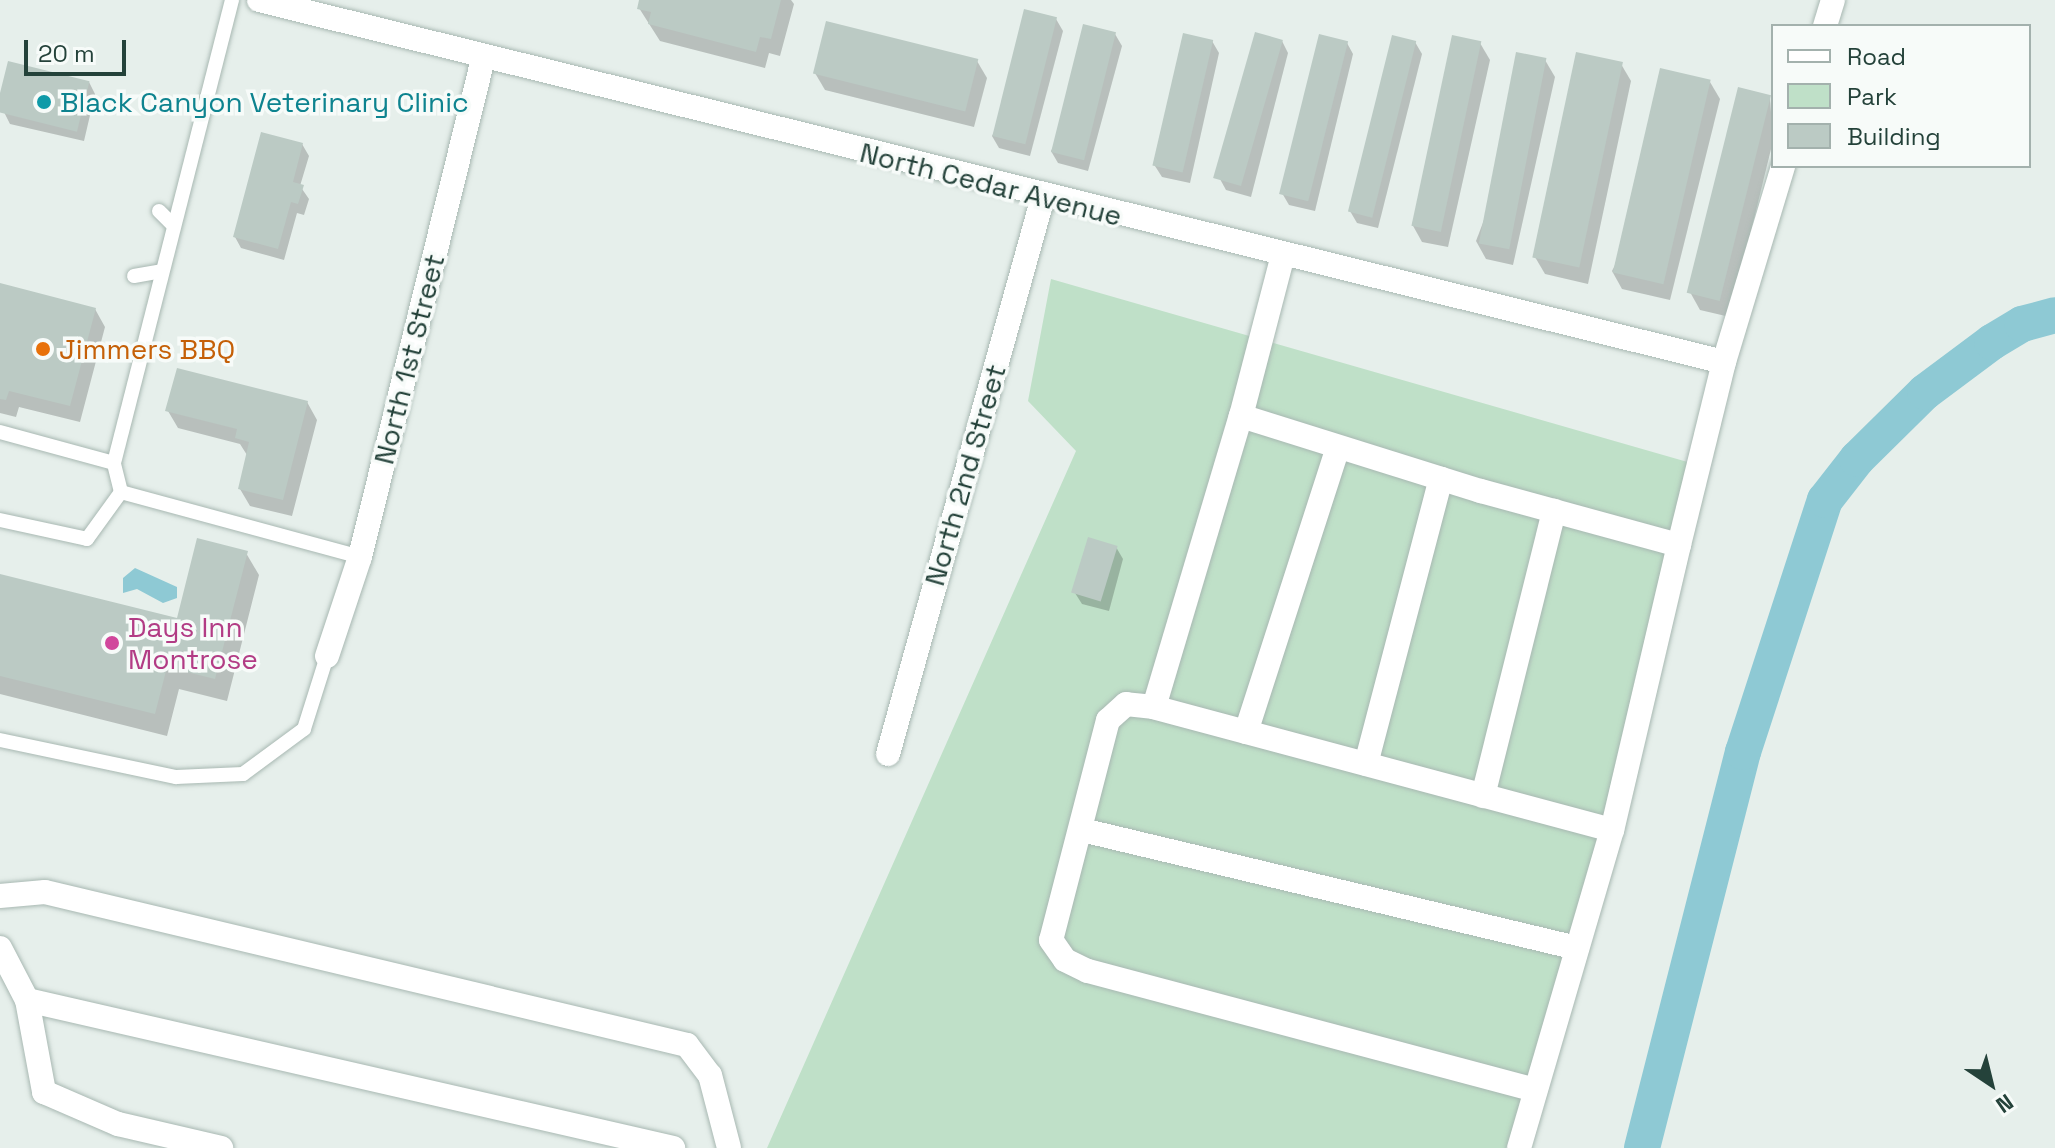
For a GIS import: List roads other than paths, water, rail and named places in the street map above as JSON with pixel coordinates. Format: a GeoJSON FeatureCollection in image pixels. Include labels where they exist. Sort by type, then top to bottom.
{"type":"FeatureCollection","features":[{"type":"Feature","properties":{"kind":"street","name":"North Cedar Avenue"},"geometry":{"type":"LineString","coordinates":[[259,0],[483,59],[1724,362]]}},
{"type":"Feature","properties":{"kind":"street"},"geometry":{"type":"LineString","coordinates":[[1826,24],[1833,0]]}},
{"type":"Feature","properties":{"kind":"street","name":"North 1st Street"},"geometry":{"type":"LineString","coordinates":[[327,656],[360,557],[483,59]]}},
{"type":"Feature","properties":{"kind":"street"},"geometry":{"type":"LineString","coordinates":[[1519,1148],[1612,830],[1724,362],[1782,168]]}},
{"type":"Feature","properties":{"kind":"street","name":"North 2nd Street"},"geometry":{"type":"LineString","coordinates":[[888,754],[1043,197]]}},
{"type":"Feature","properties":{"kind":"street"},"geometry":{"type":"LineString","coordinates":[[1154,707],[1241,416],[1283,255]]}},
{"type":"Feature","properties":{"kind":"street"},"geometry":{"type":"LineString","coordinates":[[1241,416],[1441,479],[1679,545]]}},
{"type":"Feature","properties":{"kind":"street"},"geometry":{"type":"LineString","coordinates":[[1246,732],[1338,447]]}},
{"type":"Feature","properties":{"kind":"street"},"geometry":{"type":"LineString","coordinates":[[1366,764],[1441,479]]}},
{"type":"Feature","properties":{"kind":"street"},"geometry":{"type":"LineString","coordinates":[[1483,796],[1554,511]]}},
{"type":"Feature","properties":{"kind":"street"},"geometry":{"type":"LineString","coordinates":[[1534,1090],[1088,971],[1065,960],[1051,940],[1082,830],[1108,720],[1126,704],[1154,707],[1612,830]]}},
{"type":"Feature","properties":{"kind":"street"},"geometry":{"type":"LineString","coordinates":[[1082,830],[1577,948]]}},
{"type":"Feature","properties":{"kind":"street"},"geometry":{"type":"LineString","coordinates":[[0,896],[45,892],[687,1045],[710,1075],[729,1148]]}},
{"type":"Feature","properties":{"kind":"street"},"geometry":{"type":"LineString","coordinates":[[0,948],[27,1000],[44,1092],[118,1124],[221,1148]]}},
{"type":"Feature","properties":{"kind":"street"},"geometry":{"type":"LineString","coordinates":[[27,1000],[673,1148]]}},
{"type":"Feature","properties":{"kind":"lane"},"geometry":{"type":"LineString","coordinates":[[0,520],[87,539],[121,492],[114,463],[232,0]]}},
{"type":"Feature","properties":{"kind":"lane"},"geometry":{"type":"LineString","coordinates":[[159,211],[174,226]]}},
{"type":"Feature","properties":{"kind":"lane"},"geometry":{"type":"LineString","coordinates":[[134,276],[162,271]]}},
{"type":"Feature","properties":{"kind":"lane"},"geometry":{"type":"LineString","coordinates":[[0,432],[114,463]]}},
{"type":"Feature","properties":{"kind":"lane"},"geometry":{"type":"LineString","coordinates":[[121,492],[360,557]]}},
{"type":"Feature","properties":{"kind":"lane"},"geometry":{"type":"LineString","coordinates":[[0,740],[176,777],[243,774],[304,729],[327,656]]}},
{"type":"Feature","properties":{"kind":"water"},"geometry":{"type":"Polygon","coordinates":[[[135,568],[177,587],[177,598],[163,603],[137,589],[123,593],[123,578],[135,568]]]}},
{"type":"Feature","properties":{"kind":"waterway"},"geometry":{"type":"LineString","coordinates":[[1642,1148],[1743,752],[1825,500],[1857,459],[1925,392],[1992,342],[2022,324],[2055,315]]}},
{"type":"Feature","properties":{"kind":"place","name":"Black Canyon Veterinary Clinic"},"geometry":{"type":"Point","coordinates":[44,102]}},
{"type":"Feature","properties":{"kind":"place","name":"Jimmers BBQ"},"geometry":{"type":"Point","coordinates":[43,349]}},
{"type":"Feature","properties":{"kind":"place","name":"Days Inn Montrose"},"geometry":{"type":"Point","coordinates":[112,643]}}]}
